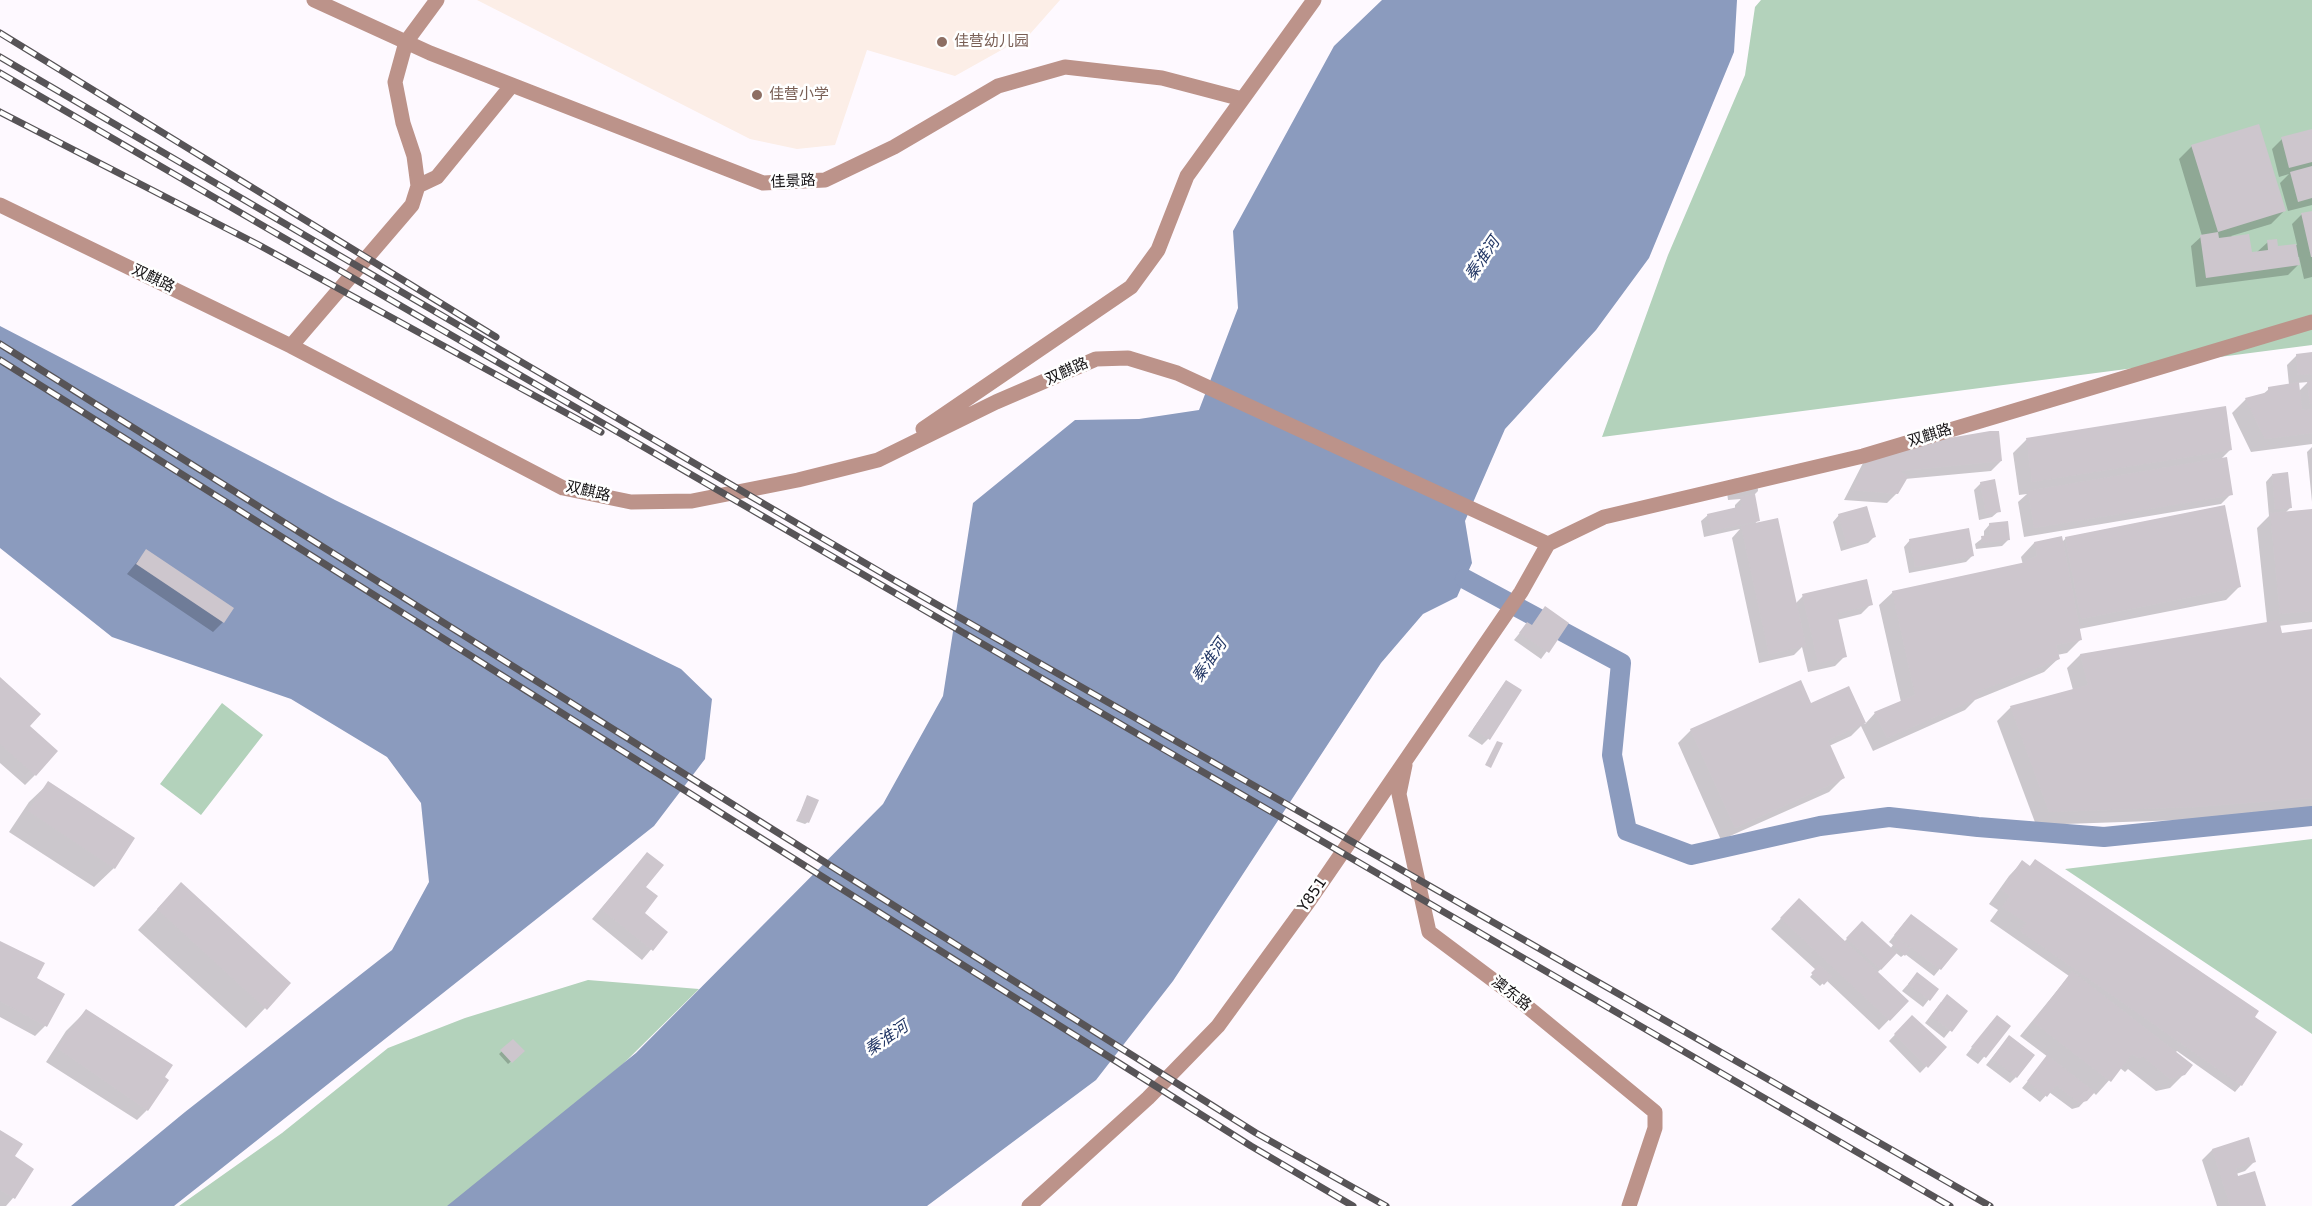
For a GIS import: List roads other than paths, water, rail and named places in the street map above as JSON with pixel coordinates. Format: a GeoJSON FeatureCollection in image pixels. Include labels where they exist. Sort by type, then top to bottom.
{"type":"FeatureCollection","features":[{"type":"Feature","properties":{"kind":"street","name":"佳景路"},"geometry":{"type":"LineString","coordinates":[[314,0],[406,42],[763,183],[825,180],[894,147],[998,86],[1065,67],[1162,78],[1242,99]]}},
{"type":"Feature","properties":{"kind":"street"},"geometry":{"type":"LineString","coordinates":[[291,346],[412,205],[418,186],[414,156],[403,123],[395,82],[406,42],[437,0]]}},
{"type":"Feature","properties":{"kind":"street"},"geometry":{"type":"LineString","coordinates":[[878,460],[1131,287],[1158,250],[1187,176],[1314,0]]}},
{"type":"Feature","properties":{"kind":"street"},"geometry":{"type":"LineString","coordinates":[[418,186],[437,177],[512,85]]}},
{"type":"Feature","properties":{"kind":"street","name":"双麒路"},"geometry":{"type":"LineString","coordinates":[[0,205],[291,346],[563,488],[631,502],[692,501],[798,480],[878,460],[996,402],[1096,359],[1128,358],[1177,373],[1548,544],[1604,517],[1863,456],[2312,322]]}},
{"type":"Feature","properties":{"kind":"street","name":"Y851"},"geometry":{"type":"LineString","coordinates":[[1029,1206],[1148,1098],[1218,1026],[1309,901],[1521,592],[1548,544]]}},
{"type":"Feature","properties":{"kind":"street","name":"澳东路"},"geometry":{"type":"LineString","coordinates":[[1407,756],[1399,794],[1429,932],[1513,995],[1655,1112],[1655,1128],[1629,1206]]}},
{"type":"Feature","properties":{"kind":"water","name":"秦淮河"},"geometry":{"type":"Polygon","coordinates":[[[1382,0],[1737,0],[1734,52],[1649,258],[1596,330],[1505,429],[1465,521],[1472,563],[1457,597],[1423,614],[1381,663],[1173,981],[1096,1080],[927,1206],[447,1206],[636,1053],[883,804],[943,696],[973,503],[1075,420],[1139,419],[1199,410],[1238,308],[1233,231],[1334,46],[1382,0]]]}},
{"type":"Feature","properties":{"kind":"water"},"geometry":{"type":"Polygon","coordinates":[[[0,326],[335,500],[681,669],[712,699],[705,759],[654,826],[174,1206],[71,1206],[185,1112],[392,950],[429,882],[421,803],[387,757],[291,699],[112,637],[0,548],[0,326]]]}},
{"type":"Feature","properties":{"kind":"waterway"},"geometry":{"type":"LineString","coordinates":[[1465,579],[1621,663],[1612,755],[1627,831],[1691,855],[1820,826],[1889,817],[2104,837],[2312,816]]}},
{"type":"Feature","properties":{"kind":"railway"},"geometry":{"type":"LineString","coordinates":[[0,33],[496,337]]}},
{"type":"Feature","properties":{"kind":"railway"},"geometry":{"type":"LineString","coordinates":[[0,57],[894,580],[1990,1206]]}},
{"type":"Feature","properties":{"kind":"railway"},"geometry":{"type":"LineString","coordinates":[[0,73],[1950,1206]]}},
{"type":"Feature","properties":{"kind":"railway"},"geometry":{"type":"LineString","coordinates":[[0,112],[257,244],[601,432]]}},
{"type":"Feature","properties":{"kind":"railway"},"geometry":{"type":"LineString","coordinates":[[0,344],[1256,1133],[1386,1206]]}},
{"type":"Feature","properties":{"kind":"railway"},"geometry":{"type":"LineString","coordinates":[[0,360],[1251,1146],[1353,1206]]}},
{"type":"Feature","properties":{"kind":"place","name":"佳营幼儿园"},"geometry":{"type":"Point","coordinates":[942,42]}},
{"type":"Feature","properties":{"kind":"place","name":"佳营小学"},"geometry":{"type":"Point","coordinates":[757,95]}}]}
